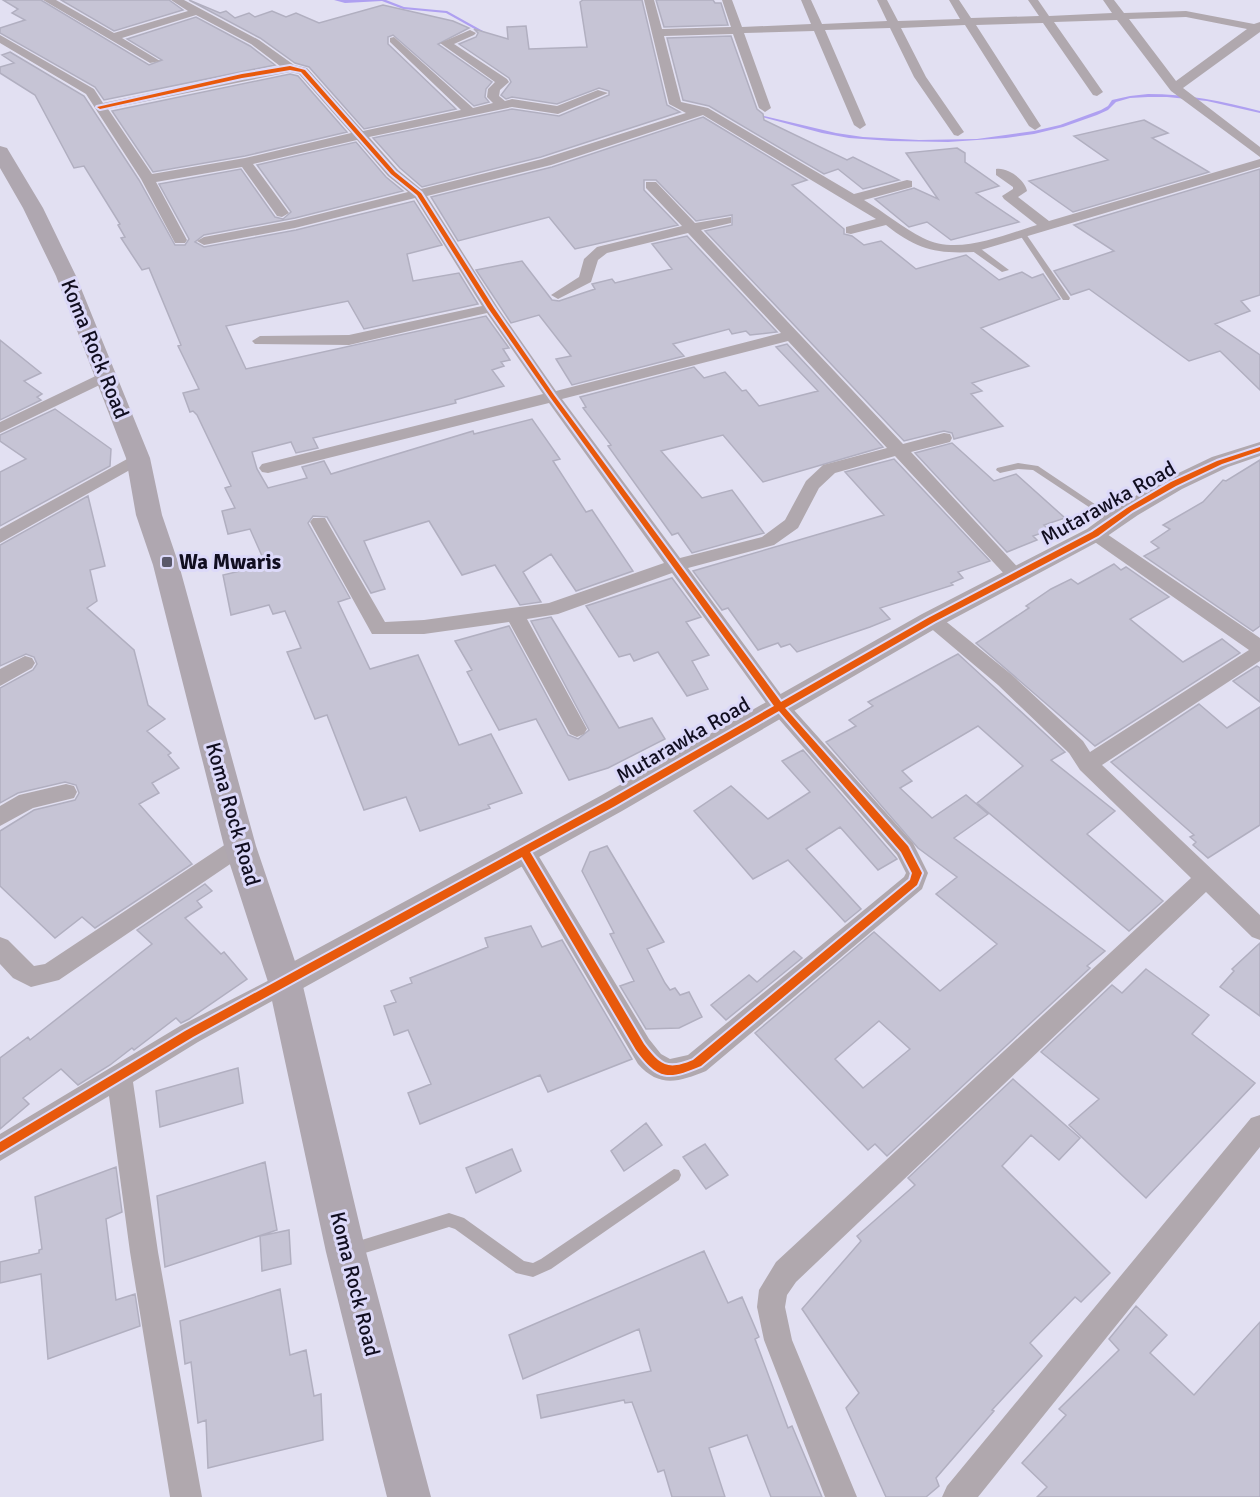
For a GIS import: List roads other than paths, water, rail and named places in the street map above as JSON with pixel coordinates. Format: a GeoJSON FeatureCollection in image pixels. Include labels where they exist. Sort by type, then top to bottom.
{"type":"FeatureCollection","features":[{"type":"Feature","properties":{"kind":"main road","name":"Koma Rock Road"},"geometry":{"type":"LineString","coordinates":[[0,152],[33,208],[66,276],[138,458],[149,515],[166,565],[240,846],[285,982],[346,1252],[410,1497]]}},
{"type":"Feature","properties":{"kind":"street"},"geometry":{"type":"LineString","coordinates":[[48,0],[154,61]]}},
{"type":"Feature","properties":{"kind":"street"},"geometry":{"type":"LineString","coordinates":[[176,0],[255,42],[290,68],[303,71],[393,173],[419,194],[491,308],[552,396],[778,705],[904,849],[917,873],[914,882],[697,1063],[671,1071],[656,1068],[640,1047],[524,850]]}},
{"type":"Feature","properties":{"kind":"street"},"geometry":{"type":"LineString","coordinates":[[649,0],[674,100],[685,109],[704,111],[888,219],[917,243],[928,247],[975,248],[1260,163]]}},
{"type":"Feature","properties":{"kind":"street"},"geometry":{"type":"LineString","coordinates":[[727,0],[765,108]]}},
{"type":"Feature","properties":{"kind":"street"},"geometry":{"type":"LineString","coordinates":[[806,0],[860,125]]}},
{"type":"Feature","properties":{"kind":"street"},"geometry":{"type":"LineString","coordinates":[[882,0],[920,77],[958,132]]}},
{"type":"Feature","properties":{"kind":"street"},"geometry":{"type":"LineString","coordinates":[[954,0],[1035,126]]}},
{"type":"Feature","properties":{"kind":"street"},"geometry":{"type":"LineString","coordinates":[[1033,0],[1097,92]]}},
{"type":"Feature","properties":{"kind":"street"},"geometry":{"type":"LineString","coordinates":[[1108,0],[1175,88],[1260,153]]}},
{"type":"Feature","properties":{"kind":"street"},"geometry":{"type":"LineString","coordinates":[[1190,0],[1204,16]]}},
{"type":"Feature","properties":{"kind":"street"},"geometry":{"type":"LineString","coordinates":[[111,38],[198,11]]}},
{"type":"Feature","properties":{"kind":"street"},"geometry":{"type":"LineString","coordinates":[[659,33],[1204,16],[1259,27]]}},
{"type":"Feature","properties":{"kind":"street"},"geometry":{"type":"LineString","coordinates":[[1175,88],[1259,27]]}},
{"type":"Feature","properties":{"kind":"street"},"geometry":{"type":"LineString","coordinates":[[470,33],[446,43],[503,82],[494,89],[493,97],[502,105]]}},
{"type":"Feature","properties":{"kind":"street"},"geometry":{"type":"LineString","coordinates":[[0,38],[77,82],[90,92],[148,179],[180,240]]}},
{"type":"Feature","properties":{"kind":"street"},"geometry":{"type":"LineString","coordinates":[[394,40],[471,113]]}},
{"type":"Feature","properties":{"kind":"street"},"geometry":{"type":"LineString","coordinates":[[100,107],[290,68]]}},
{"type":"Feature","properties":{"kind":"street"},"geometry":{"type":"LineString","coordinates":[[148,179],[246,162],[512,103],[558,110],[602,93]]}},
{"type":"Feature","properties":{"kind":"street"},"geometry":{"type":"LineString","coordinates":[[204,242],[295,224],[546,162],[704,111]]}},
{"type":"Feature","properties":{"kind":"street"},"geometry":{"type":"LineString","coordinates":[[246,162],[282,213]]}},
{"type":"Feature","properties":{"kind":"street"},"geometry":{"type":"LineString","coordinates":[[1001,172],[1019,185],[1020,191],[1009,196],[1048,227]]}},
{"type":"Feature","properties":{"kind":"street"},"geometry":{"type":"LineString","coordinates":[[853,199],[907,184]]}},
{"type":"Feature","properties":{"kind":"street"},"geometry":{"type":"LineString","coordinates":[[651,185],[1015,574]]}},
{"type":"Feature","properties":{"kind":"street"},"geometry":{"type":"LineString","coordinates":[[851,230],[888,219]]}},
{"type":"Feature","properties":{"kind":"street"},"geometry":{"type":"LineString","coordinates":[[558,295],[586,279],[587,264],[595,254],[726,220]]}},
{"type":"Feature","properties":{"kind":"street"},"geometry":{"type":"LineString","coordinates":[[260,341],[349,340],[491,308]]}},
{"type":"Feature","properties":{"kind":"street"},"geometry":{"type":"LineString","coordinates":[[268,468],[791,335]]}},
{"type":"Feature","properties":{"kind":"street"},"geometry":{"type":"LineString","coordinates":[[0,428],[106,376]]}},
{"type":"Feature","properties":{"kind":"street"},"geometry":{"type":"LineString","coordinates":[[319,522],[379,629],[516,616],[551,609],[676,565],[777,538],[792,524],[812,485],[829,469],[944,438]]}},
{"type":"Feature","properties":{"kind":"street","name":"Mutarawka Road"},"geometry":{"type":"LineString","coordinates":[[285,982],[524,850],[778,705],[1104,526],[1177,483],[1246,452],[1260,449]]}},
{"type":"Feature","properties":{"kind":"street"},"geometry":{"type":"LineString","coordinates":[[0,537],[138,458]]}},
{"type":"Feature","properties":{"kind":"street"},"geometry":{"type":"LineString","coordinates":[[1087,764],[1260,650],[1104,526]]}},
{"type":"Feature","properties":{"kind":"street"},"geometry":{"type":"LineString","coordinates":[[516,616],[577,729]]}},
{"type":"Feature","properties":{"kind":"street"},"geometry":{"type":"LineString","coordinates":[[931,620],[1005,680],[1076,747],[1087,764],[1260,930]]}},
{"type":"Feature","properties":{"kind":"street"},"geometry":{"type":"LineString","coordinates":[[0,679],[25,663]]}},
{"type":"Feature","properties":{"kind":"street"},"geometry":{"type":"LineString","coordinates":[[0,817],[27,801],[66,792]]}},
{"type":"Feature","properties":{"kind":"street"},"geometry":{"type":"LineString","coordinates":[[0,947],[21,971],[31,977],[51,973],[240,846]]}},
{"type":"Feature","properties":{"kind":"street"},"geometry":{"type":"LineString","coordinates":[[841,1497],[778,1340],[771,1307],[773,1290],[786,1272],[1205,879]]}},
{"type":"Feature","properties":{"kind":"street"},"geometry":{"type":"LineString","coordinates":[[0,1148],[119,1075],[285,982]]}},
{"type":"Feature","properties":{"kind":"street"},"geometry":{"type":"LineString","coordinates":[[119,1075],[144,1252],[186,1497]]}},
{"type":"Feature","properties":{"kind":"street"},"geometry":{"type":"LineString","coordinates":[[958,1497],[1260,1126]]}},
{"type":"Feature","properties":{"kind":"lane"},"geometry":{"type":"LineString","coordinates":[[1024,235],[1066,298]]}},
{"type":"Feature","properties":{"kind":"lane"},"geometry":{"type":"LineString","coordinates":[[975,248],[1005,270]]}},
{"type":"Feature","properties":{"kind":"lane"},"geometry":{"type":"LineString","coordinates":[[1000,470],[1018,466],[1035,468],[1104,526]]}},
{"type":"Feature","properties":{"kind":"lane"},"geometry":{"type":"LineString","coordinates":[[346,1252],[449,1220],[459,1223],[521,1268],[533,1270],[546,1264],[674,1175]]}},
{"type":"Feature","properties":{"kind":"waterway"},"geometry":{"type":"LineString","coordinates":[[336,0],[345,2],[382,0],[403,8],[447,12],[490,36]]}},
{"type":"Feature","properties":{"kind":"waterway"},"geometry":{"type":"LineString","coordinates":[[756,115],[849,136],[891,140],[948,141],[1034,133],[1099,113],[1110,107],[1114,101],[1148,95],[1207,100],[1260,112]]}},
{"type":"Feature","properties":{"kind":"place","name":"Wa Mwaris"},"geometry":{"type":"Point","coordinates":[167,562]}}]}
